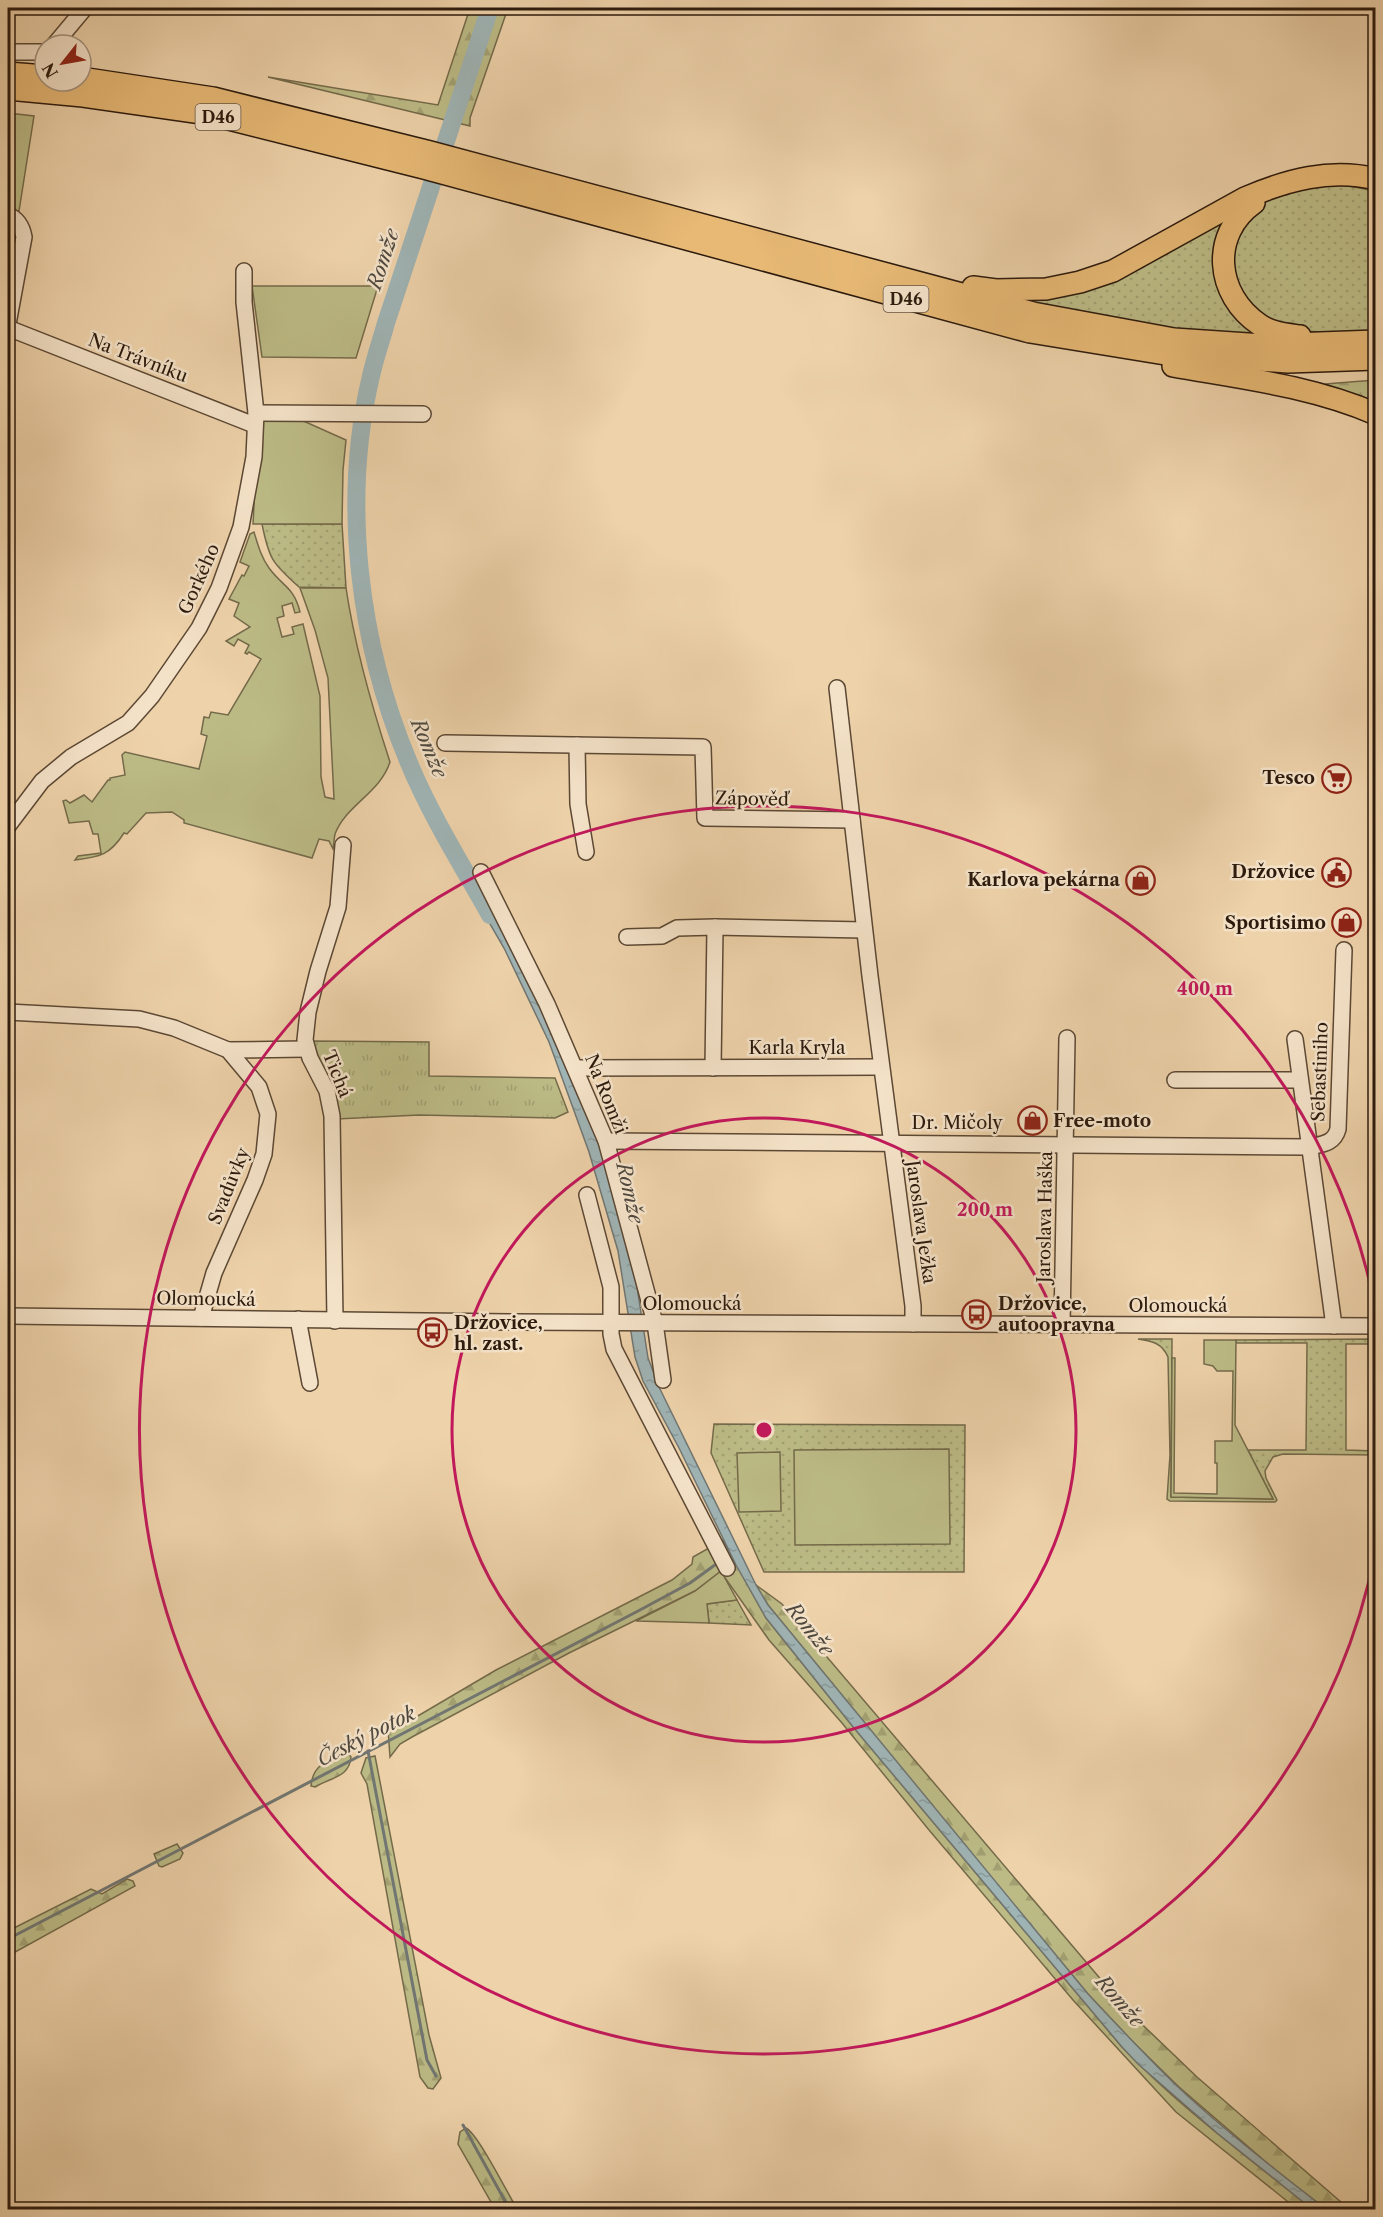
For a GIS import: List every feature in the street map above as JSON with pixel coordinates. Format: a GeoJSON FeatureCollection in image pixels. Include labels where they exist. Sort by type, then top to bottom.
{"type":"FeatureCollection","features":[{"type":"Feature","properties":{"kind":"highway"},"geometry":{"type":"LineString","coordinates":[[8,73],[33,75]]}},
{"type":"Feature","properties":{"kind":"highway","name":"D46"},"geometry":{"type":"LineString","coordinates":[[93,80],[213,98],[1030,332],[1165,354],[1288,362],[1376,359]]}},
{"type":"Feature","properties":{"kind":"highway","name":"D46"},"geometry":{"type":"LineString","coordinates":[[8,89],[83,96],[210,114],[427,160]]}},
{"type":"Feature","properties":{"kind":"highway","name":"D46"},"geometry":{"type":"LineString","coordinates":[[449,166],[886,274],[1033,313],[1174,339],[1263,345],[1366,341]]}},
{"type":"Feature","properties":{"kind":"highway"},"geometry":{"type":"LineString","coordinates":[[886,274],[996,290],[1046,289],[1080,282],[1113,271],[1245,198],[1293,180],[1340,174],[1376,179]]}},
{"type":"Feature","properties":{"kind":"highway"},"geometry":{"type":"LineString","coordinates":[[1293,180],[1251,204],[1229,229],[1224,249],[1224,261],[1230,291],[1250,317],[1261,326],[1280,334],[1366,341]]}},
{"type":"Feature","properties":{"kind":"highway"},"geometry":{"type":"LineString","coordinates":[[1030,332],[1150,363],[1281,385],[1332,398],[1376,414]]}},
{"type":"Feature","properties":{"kind":"street"},"geometry":{"type":"LineString","coordinates":[[64,33],[85,8]]}},
{"type":"Feature","properties":{"kind":"street"},"geometry":{"type":"LineString","coordinates":[[8,52],[33,52]]}},
{"type":"Feature","properties":{"kind":"street"},"geometry":{"type":"LineString","coordinates":[[8,215],[21,226],[24,237],[8,326]]}},
{"type":"Feature","properties":{"kind":"street","name":"Gorkého"},"geometry":{"type":"LineString","coordinates":[[8,826],[42,781],[71,757],[128,723],[152,696],[199,628],[219,588],[241,527],[254,457],[255,419],[244,303],[244,271]]}},
{"type":"Feature","properties":{"kind":"street","name":"Na Trávníku"},"geometry":{"type":"LineString","coordinates":[[8,326],[255,419]]}},
{"type":"Feature","properties":{"kind":"street"},"geometry":{"type":"LineString","coordinates":[[255,419],[423,414]]}},
{"type":"Feature","properties":{"kind":"street","name":"Jaroslava Ježka"},"geometry":{"type":"LineString","coordinates":[[837,688],[890,1143],[913,1306],[913,1324]]}},
{"type":"Feature","properties":{"kind":"street","name":"Zápověď"},"geometry":{"type":"LineString","coordinates":[[445,743],[703,747],[705,818],[852,820]]}},
{"type":"Feature","properties":{"kind":"street"},"geometry":{"type":"LineString","coordinates":[[577,745],[578,804],[586,852]]}},
{"type":"Feature","properties":{"kind":"street","name":"Tichá"},"geometry":{"type":"LineString","coordinates":[[335,1321],[332,1116],[327,1091],[306,1049],[305,1040],[308,1012],[318,971],[338,907],[343,846]]}},
{"type":"Feature","properties":{"kind":"street","name":"Na Romži"},"geometry":{"type":"LineString","coordinates":[[481,872],[547,1004],[606,1141],[655,1323],[663,1380]]}},
{"type":"Feature","properties":{"kind":"street"},"geometry":{"type":"LineString","coordinates":[[713,1068],[715,927]]}},
{"type":"Feature","properties":{"kind":"street"},"geometry":{"type":"LineString","coordinates":[[627,937],[662,936],[677,928],[864,930]]}},
{"type":"Feature","properties":{"kind":"street","name":"Sebastiniho"},"geometry":{"type":"LineString","coordinates":[[1309,1147],[1330,1142],[1338,1129],[1344,950]]}},
{"type":"Feature","properties":{"kind":"street","name":"Svadůvky"},"geometry":{"type":"LineString","coordinates":[[8,1012],[139,1019],[174,1028],[228,1050],[262,1093],[268,1114],[268,1132],[261,1166],[214,1273],[201,1318]]}},
{"type":"Feature","properties":{"kind":"street","name":"Jaroslava Haška"},"geometry":{"type":"LineString","coordinates":[[1062,1325],[1067,1038]]}},
{"type":"Feature","properties":{"kind":"street","name":"Sebastiniho"},"geometry":{"type":"LineString","coordinates":[[1295,1039],[1334,1326]]}},
{"type":"Feature","properties":{"kind":"street"},"geometry":{"type":"LineString","coordinates":[[228,1050],[306,1049]]}},
{"type":"Feature","properties":{"kind":"street","name":"Karla Kryla"},"geometry":{"type":"LineString","coordinates":[[575,1068],[881,1067]]}},
{"type":"Feature","properties":{"kind":"street","name":"Sebastiniho"},"geometry":{"type":"LineString","coordinates":[[1175,1080],[1300,1080]]}},
{"type":"Feature","properties":{"kind":"street","name":"Dr. Mičoly"},"geometry":{"type":"LineString","coordinates":[[606,1141],[1066,1143],[1309,1147]]}},
{"type":"Feature","properties":{"kind":"street"},"geometry":{"type":"LineString","coordinates":[[587,1196],[611,1287],[615,1323],[614,1349],[727,1568]]}},
{"type":"Feature","properties":{"kind":"street","name":"Olomoucká"},"geometry":{"type":"LineString","coordinates":[[8,1316],[335,1321],[1376,1326]]}},
{"type":"Feature","properties":{"kind":"street"},"geometry":{"type":"LineString","coordinates":[[298,1319],[310,1383]]}},
{"type":"Feature","properties":{"kind":"green space"},"geometry":{"type":"Polygon","coordinates":[[[470,8],[508,8],[470,118],[470,126],[268,77],[438,105],[470,8]]]}},
{"type":"Feature","properties":{"kind":"green space"},"geometry":{"type":"Polygon","coordinates":[[[8,113],[34,116],[19,211],[8,210],[8,113]]]}},
{"type":"Feature","properties":{"kind":"green space"},"geometry":{"type":"Polygon","coordinates":[[[1339,184],[1375,191],[1375,331],[1354,333],[1298,331],[1259,315],[1238,290],[1232,257],[1240,226],[1249,213],[1288,191],[1339,184]]]}},
{"type":"Feature","properties":{"kind":"green space"},"geometry":{"type":"Polygon","coordinates":[[[1227,216],[1219,277],[1270,338],[1197,333],[1017,300],[1227,216]]]}},
{"type":"Feature","properties":{"kind":"green space"},"geometry":{"type":"Polygon","coordinates":[[[252,286],[378,286],[356,358],[262,357],[252,286]]]}},
{"type":"Feature","properties":{"kind":"green space"},"geometry":{"type":"Polygon","coordinates":[[[1375,380],[1375,404],[1325,384],[1375,380]]]}},
{"type":"Feature","properties":{"kind":"green space"},"geometry":{"type":"Polygon","coordinates":[[[299,419],[346,440],[342,524],[253,524],[261,421],[299,419]]]}},
{"type":"Feature","properties":{"kind":"green space"},"geometry":{"type":"Polygon","coordinates":[[[262,524],[342,524],[346,588],[299,587],[273,560],[262,524]]]}},
{"type":"Feature","properties":{"kind":"green space"},"geometry":{"type":"Polygon","coordinates":[[[254,532],[266,564],[295,597],[298,604],[300,612],[295,613],[292,603],[282,606],[284,616],[277,618],[282,637],[294,634],[292,627],[303,624],[320,696],[321,777],[325,797],[334,799],[328,678],[315,630],[300,588],[346,588],[364,676],[390,762],[385,773],[340,824],[335,834],[333,849],[329,841],[319,839],[312,858],[184,823],[184,820],[172,812],[146,813],[104,854],[75,860],[78,856],[101,853],[98,834],[93,834],[89,821],[69,823],[63,801],[70,803],[84,795],[92,802],[110,778],[125,775],[122,755],[125,752],[199,769],[207,736],[201,734],[204,717],[209,718],[211,712],[228,715],[261,659],[249,652],[245,653],[249,645],[238,639],[234,646],[226,641],[250,627],[234,616],[239,603],[229,599],[249,566],[240,562],[250,534],[254,532]]]}},
{"type":"Feature","properties":{"kind":"green space"},"geometry":{"type":"Polygon","coordinates":[[[312,1041],[429,1042],[429,1076],[555,1078],[568,1112],[555,1118],[419,1115],[337,1119],[335,1098],[312,1041]]]}},
{"type":"Feature","properties":{"kind":"green space"},"geometry":{"type":"Polygon","coordinates":[[[1138,1339],[1172,1339],[1171,1497],[1273,1499],[1248,1450],[1306,1450],[1307,1343],[1236,1343],[1236,1340],[1375,1339],[1375,1344],[1346,1344],[1346,1450],[1375,1451],[1375,1455],[1283,1454],[1273,1457],[1265,1471],[1277,1500],[1275,1502],[1170,1501],[1167,1499],[1170,1455],[1168,1357],[1156,1344],[1138,1339]]]}},
{"type":"Feature","properties":{"kind":"green space"},"geometry":{"type":"Polygon","coordinates":[[[1204,1340],[1236,1340],[1235,1425],[1273,1499],[1171,1497],[1172,1358],[1175,1358],[1174,1493],[1217,1494],[1215,1441],[1232,1441],[1233,1371],[1217,1371],[1213,1366],[1204,1364],[1204,1340]]]}},
{"type":"Feature","properties":{"kind":"green space"},"geometry":{"type":"Polygon","coordinates":[[[714,1424],[965,1425],[964,1572],[764,1572],[711,1453],[714,1424]]]}},
{"type":"Feature","properties":{"kind":"green space"},"geometry":{"type":"Polygon","coordinates":[[[949,1449],[950,1544],[795,1545],[794,1450],[949,1449]]]}},
{"type":"Feature","properties":{"kind":"green space"},"geometry":{"type":"Polygon","coordinates":[[[780,1452],[781,1511],[739,1512],[737,1453],[780,1452]]]}},
{"type":"Feature","properties":{"kind":"green space"},"geometry":{"type":"Polygon","coordinates":[[[723,1540],[766,1618],[854,1728],[1122,2047],[1190,2111],[1312,2209],[1297,2209],[1176,2112],[1073,2000],[929,1830],[842,1723],[769,1640],[721,1572],[695,1591],[569,1653],[412,1737],[400,1744],[390,1757],[388,1729],[411,1720],[496,1670],[672,1580],[692,1564],[693,1557],[723,1540]]]}},
{"type":"Feature","properties":{"kind":"green space"},"geometry":{"type":"Polygon","coordinates":[[[721,1571],[737,1600],[707,1604],[709,1623],[636,1621],[695,1591],[721,1571]]]}},
{"type":"Feature","properties":{"kind":"green space"},"geometry":{"type":"Polygon","coordinates":[[[756,1585],[782,1604],[1126,2009],[1197,2077],[1349,2209],[1326,2209],[1281,2175],[1179,2087],[1132,2041],[1088,1994],[1004,1893],[768,1605],[756,1585]]]}},
{"type":"Feature","properties":{"kind":"green space"},"geometry":{"type":"Polygon","coordinates":[[[737,1600],[751,1625],[709,1623],[707,1604],[737,1600]]]}},
{"type":"Feature","properties":{"kind":"green space"},"geometry":{"type":"Polygon","coordinates":[[[347,1752],[351,1757],[350,1764],[343,1773],[315,1787],[311,1786],[312,1778],[318,1768],[347,1752]]]}},
{"type":"Feature","properties":{"kind":"green space"},"geometry":{"type":"Polygon","coordinates":[[[375,1756],[429,2035],[441,2078],[433,2089],[428,2088],[420,2077],[367,1784],[361,1773],[366,1758],[375,1756]]]}},
{"type":"Feature","properties":{"kind":"green space"},"geometry":{"type":"Polygon","coordinates":[[[177,1844],[183,1853],[180,1859],[162,1867],[159,1866],[154,1854],[177,1844]]]}},
{"type":"Feature","properties":{"kind":"green space"},"geometry":{"type":"Polygon","coordinates":[[[127,1879],[133,1881],[135,1886],[8,1956],[8,1931],[91,1889],[102,1894],[127,1879]]]}},
{"type":"Feature","properties":{"kind":"green space"},"geometry":{"type":"Polygon","coordinates":[[[466,2128],[485,2152],[517,2209],[495,2209],[458,2144],[460,2132],[466,2128]]]}},
{"type":"Feature","properties":{"kind":"water"},"geometry":{"type":"Polygon","coordinates":[[[485,892],[554,1031],[598,1141],[627,1242],[637,1287],[648,1358],[660,1389],[768,1605],[1088,1994],[1177,2086],[1250,2149],[1326,2209],[1312,2209],[1217,2133],[1138,2064],[854,1728],[766,1618],[736,1565],[679,1448],[643,1381],[635,1357],[618,1251],[589,1152],[549,1042],[504,948],[475,898],[485,892]]]}},
{"type":"Feature","properties":{"kind":"waterway","name":"Romže"},"geometry":{"type":"LineString","coordinates":[[490,8],[386,323],[373,369],[362,424],[357,473],[360,572],[367,621],[392,717],[427,802],[490,915]]}},
{"type":"Feature","properties":{"kind":"waterway","name":"Český potok"},"geometry":{"type":"LineString","coordinates":[[8,1939],[640,1610],[690,1583],[719,1562]]}},
{"type":"Feature","properties":{"kind":"waterway"},"geometry":{"type":"LineString","coordinates":[[368,1751],[427,2060],[436,2076]]}},
{"type":"Feature","properties":{"kind":"waterway"},"geometry":{"type":"LineString","coordinates":[[463,2125],[510,2210]]}},
{"type":"Feature","properties":{"kind":"place","name":"Tesco"},"geometry":{"type":"Point","coordinates":[1336,778]}},
{"type":"Feature","properties":{"kind":"place","name":"Držovice"},"geometry":{"type":"Point","coordinates":[1336,872]}},
{"type":"Feature","properties":{"kind":"place","name":"Karlova pekárna"},"geometry":{"type":"Point","coordinates":[1141,880]}},
{"type":"Feature","properties":{"kind":"place","name":"Sportisimo"},"geometry":{"type":"Point","coordinates":[1347,923]}},
{"type":"Feature","properties":{"kind":"place","name":"Free-moto"},"geometry":{"type":"Point","coordinates":[1032,1121]}},
{"type":"Feature","properties":{"kind":"place","name":"Držovice, autoopravna"},"geometry":{"type":"Point","coordinates":[977,1314]}},
{"type":"Feature","properties":{"kind":"place","name":"Držovice, hl. zast."},"geometry":{"type":"Point","coordinates":[433,1333]}}]}
